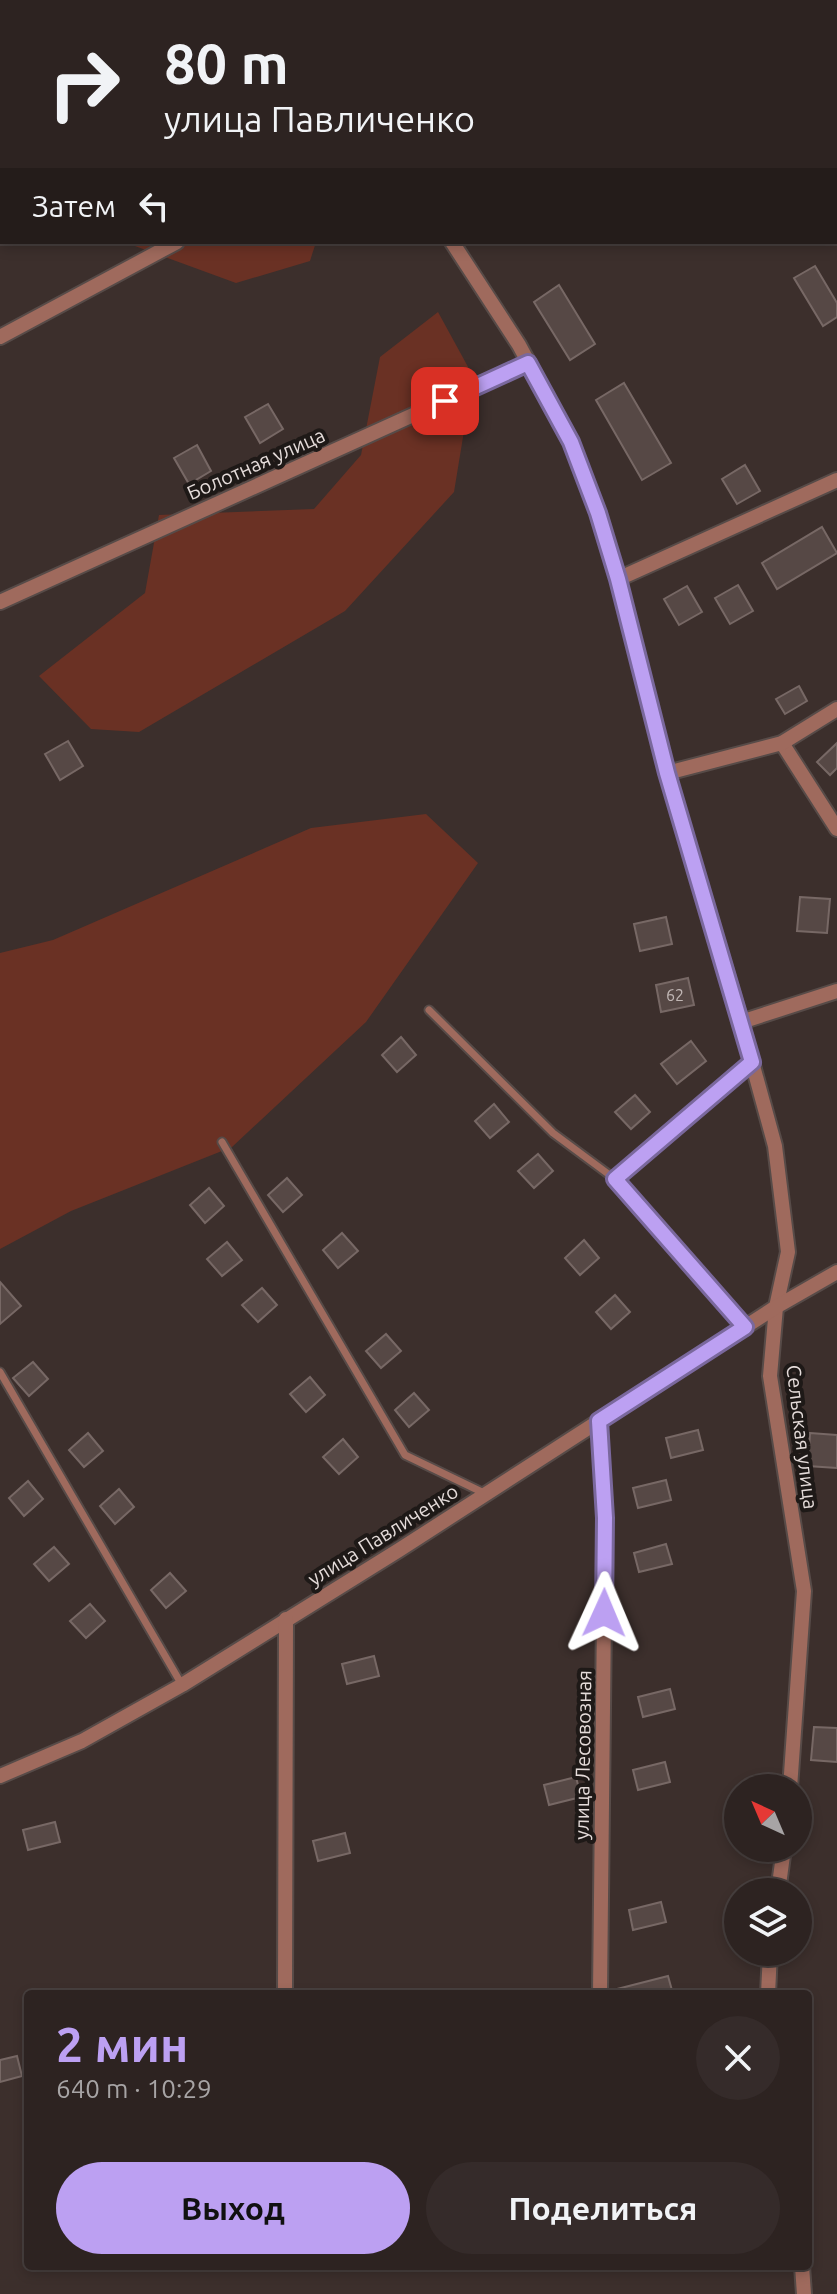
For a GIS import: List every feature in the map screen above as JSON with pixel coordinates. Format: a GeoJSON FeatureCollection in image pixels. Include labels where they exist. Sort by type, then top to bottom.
{"type":"FeatureCollection","features":[{"type":"Feature","properties":{"kind":"street"},"geometry":{"type":"LineString","coordinates":[[0,337],[173,244]]}},
{"type":"Feature","properties":{"kind":"street","name":"Сельская улица"},"geometry":{"type":"LineString","coordinates":[[453,244],[528,363],[571,442],[598,513],[618,579],[667,773],[775,1146],[788,1252],[776,1307],[770,1376],[804,1591],[791,1774]]}},
{"type":"Feature","properties":{"kind":"street","name":"Болотная улица"},"geometry":{"type":"LineString","coordinates":[[0,602],[528,363]]}},
{"type":"Feature","properties":{"kind":"street"},"geometry":{"type":"LineString","coordinates":[[618,579],[837,480]]}},
{"type":"Feature","properties":{"kind":"street"},"geometry":{"type":"LineString","coordinates":[[667,773],[782,743],[837,709]]}},
{"type":"Feature","properties":{"kind":"street"},"geometry":{"type":"LineString","coordinates":[[782,743],[837,829]]}},
{"type":"Feature","properties":{"kind":"street"},"geometry":{"type":"LineString","coordinates":[[741,1022],[837,991]]}},
{"type":"Feature","properties":{"kind":"street","name":"улица Павличенко"},"geometry":{"type":"LineString","coordinates":[[0,1776],[82,1741],[182,1685],[776,1307],[837,1272]]}},
{"type":"Feature","properties":{"kind":"street","name":"улица Лесовозная"},"geometry":{"type":"LineString","coordinates":[[599,1421],[605,1518],[600,1990]]}},
{"type":"Feature","properties":{"kind":"street"},"geometry":{"type":"LineString","coordinates":[[285,1990],[286,1619]]}},
{"type":"Feature","properties":{"kind":"street"},"geometry":{"type":"LineString","coordinates":[[768,1990],[769,1966]]}},
{"type":"Feature","properties":{"kind":"street"},"geometry":{"type":"LineString","coordinates":[[802,2270],[804,2294]]}},
{"type":"Feature","properties":{"kind":"lane"},"geometry":{"type":"LineString","coordinates":[[429,1010],[553,1133],[615,1179],[745,1327]]}},
{"type":"Feature","properties":{"kind":"lane"},"geometry":{"type":"LineString","coordinates":[[615,1179],[752,1062]]}},
{"type":"Feature","properties":{"kind":"lane"},"geometry":{"type":"LineString","coordinates":[[222,1142],[405,1455],[486,1494]]}},
{"type":"Feature","properties":{"kind":"lane"},"geometry":{"type":"LineString","coordinates":[[0,1372],[182,1685]]}},
{"type":"Feature","properties":{"kind":"shaded area"},"geometry":{"type":"Polygon","coordinates":[[[129,244],[315,244],[310,261],[236,283],[129,244]]]}},
{"type":"Feature","properties":{"kind":"shaded area"},"geometry":{"type":"Polygon","coordinates":[[[438,312],[473,376],[454,492],[345,611],[139,732],[91,729],[39,676],[145,593],[159,515],[314,509],[361,455],[380,357],[438,312]]]}},
{"type":"Feature","properties":{"kind":"shaded area"},"geometry":{"type":"Polygon","coordinates":[[[426,814],[478,863],[366,1022],[232,1147],[71,1211],[0,1249],[0,953],[53,940],[311,828],[426,814]]]}},
{"type":"Feature","properties":{"kind":"building"},"geometry":{"type":"Polygon","coordinates":[[[815,266],[837,303],[837,317],[823,326],[794,278],[815,266]]]}},
{"type":"Feature","properties":{"kind":"building"},"geometry":{"type":"Polygon","coordinates":[[[559,285],[595,344],[570,360],[534,302],[559,285]]]}},
{"type":"Feature","properties":{"kind":"building"},"geometry":{"type":"Polygon","coordinates":[[[624,383],[671,463],[642,480],[596,400],[624,383]]]}},
{"type":"Feature","properties":{"kind":"building"},"geometry":{"type":"Polygon","coordinates":[[[268,404],[283,429],[260,443],[245,417],[268,404]]]}},
{"type":"Feature","properties":{"kind":"building"},"geometry":{"type":"Polygon","coordinates":[[[197,445],[211,471],[189,484],[174,458],[197,445]]]}},
{"type":"Feature","properties":{"kind":"building"},"geometry":{"type":"Polygon","coordinates":[[[745,465],[760,491],[737,504],[722,479],[745,465]]]}},
{"type":"Feature","properties":{"kind":"building"},"geometry":{"type":"Polygon","coordinates":[[[822,527],[837,553],[777,589],[762,563],[822,527]]]}},
{"type":"Feature","properties":{"kind":"building"},"geometry":{"type":"Polygon","coordinates":[[[738,585],[753,611],[730,624],[715,598],[738,585]]]}},
{"type":"Feature","properties":{"kind":"building"},"geometry":{"type":"Polygon","coordinates":[[[687,586],[702,612],[679,625],[664,599],[687,586]]]}},
{"type":"Feature","properties":{"kind":"building"},"geometry":{"type":"Polygon","coordinates":[[[799,686],[807,701],[785,714],[776,699],[799,686]]]}},
{"type":"Feature","properties":{"kind":"building"},"geometry":{"type":"Polygon","coordinates":[[[68,741],[83,766],[60,780],[45,754],[68,741]]]}},
{"type":"Feature","properties":{"kind":"building"},"geometry":{"type":"Polygon","coordinates":[[[837,743],[837,768],[830,775],[817,762],[837,743]]]}},
{"type":"Feature","properties":{"kind":"building"},"geometry":{"type":"Polygon","coordinates":[[[800,897],[830,899],[827,933],[797,931],[800,897]]]}},
{"type":"Feature","properties":{"kind":"building"},"geometry":{"type":"Polygon","coordinates":[[[666,917],[672,944],[640,951],[634,924],[666,917]]]}},
{"type":"Feature","properties":{"kind":"building"},"geometry":{"type":"Polygon","coordinates":[[[688,978],[694,1005],[661,1012],[656,985],[688,978]]]}},
{"type":"Feature","properties":{"kind":"building"},"geometry":{"type":"Polygon","coordinates":[[[401,1037],[416,1055],[397,1072],[382,1055],[401,1037]]]}},
{"type":"Feature","properties":{"kind":"building"},"geometry":{"type":"Polygon","coordinates":[[[691,1041],[706,1061],[677,1084],[661,1064],[691,1041]]]}},
{"type":"Feature","properties":{"kind":"building"},"geometry":{"type":"Polygon","coordinates":[[[635,1095],[650,1112],[631,1129],[615,1112],[635,1095]]]}},
{"type":"Feature","properties":{"kind":"building"},"geometry":{"type":"Polygon","coordinates":[[[494,1104],[509,1122],[490,1138],[475,1121],[494,1104]]]}},
{"type":"Feature","properties":{"kind":"building"},"geometry":{"type":"Polygon","coordinates":[[[538,1154],[553,1171],[534,1188],[518,1171],[538,1154]]]}},
{"type":"Feature","properties":{"kind":"building"},"geometry":{"type":"Polygon","coordinates":[[[287,1178],[302,1195],[283,1212],[268,1195],[287,1178]]]}},
{"type":"Feature","properties":{"kind":"building"},"geometry":{"type":"Polygon","coordinates":[[[209,1188],[224,1206],[205,1223],[190,1205],[209,1188]]]}},
{"type":"Feature","properties":{"kind":"building"},"geometry":{"type":"Polygon","coordinates":[[[342,1233],[358,1251],[338,1268],[323,1250],[342,1233]]]}},
{"type":"Feature","properties":{"kind":"building"},"geometry":{"type":"Polygon","coordinates":[[[584,1240],[599,1258],[580,1275],[565,1258],[584,1240]]]}},
{"type":"Feature","properties":{"kind":"building"},"geometry":{"type":"Polygon","coordinates":[[[227,1242],[242,1260],[222,1276],[207,1259],[227,1242]]]}},
{"type":"Feature","properties":{"kind":"building"},"geometry":{"type":"Polygon","coordinates":[[[0,1282],[21,1306],[0,1324],[0,1282]]]}},
{"type":"Feature","properties":{"kind":"building"},"geometry":{"type":"Polygon","coordinates":[[[262,1288],[277,1305],[258,1322],[242,1305],[262,1288]]]}},
{"type":"Feature","properties":{"kind":"building"},"geometry":{"type":"Polygon","coordinates":[[[615,1295],[630,1312],[611,1329],[596,1312],[615,1295]]]}},
{"type":"Feature","properties":{"kind":"building"},"geometry":{"type":"Polygon","coordinates":[[[386,1334],[401,1351],[381,1368],[366,1351],[386,1334]]]}},
{"type":"Feature","properties":{"kind":"building"},"geometry":{"type":"Polygon","coordinates":[[[33,1362],[48,1379],[29,1396],[13,1378],[33,1362]]]}},
{"type":"Feature","properties":{"kind":"building"},"geometry":{"type":"Polygon","coordinates":[[[310,1377],[325,1395],[306,1412],[290,1394],[310,1377]]]}},
{"type":"Feature","properties":{"kind":"building"},"geometry":{"type":"Polygon","coordinates":[[[414,1393],[429,1410],[409,1427],[395,1410],[414,1393]]]}},
{"type":"Feature","properties":{"kind":"building"},"geometry":{"type":"Polygon","coordinates":[[[698,1430],[703,1450],[671,1458],[666,1438],[698,1430]]]}},
{"type":"Feature","properties":{"kind":"building"},"geometry":{"type":"Polygon","coordinates":[[[88,1433],[103,1451],[84,1467],[69,1450],[88,1433]]]}},
{"type":"Feature","properties":{"kind":"building"},"geometry":{"type":"Polygon","coordinates":[[[810,1433],[837,1435],[837,1468],[808,1466],[810,1433]]]}},
{"type":"Feature","properties":{"kind":"building"},"geometry":{"type":"Polygon","coordinates":[[[343,1439],[358,1457],[339,1474],[323,1457],[343,1439]]]}},
{"type":"Feature","properties":{"kind":"building"},"geometry":{"type":"Polygon","coordinates":[[[666,1480],[671,1500],[638,1508],[633,1488],[666,1480]]]}},
{"type":"Feature","properties":{"kind":"building"},"geometry":{"type":"Polygon","coordinates":[[[28,1481],[43,1499],[24,1516],[9,1498],[28,1481]]]}},
{"type":"Feature","properties":{"kind":"building"},"geometry":{"type":"Polygon","coordinates":[[[119,1489],[134,1507],[115,1524],[100,1506],[119,1489]]]}},
{"type":"Feature","properties":{"kind":"building"},"geometry":{"type":"Polygon","coordinates":[[[666,1544],[672,1564],[639,1572],[634,1553],[666,1544]]]}},
{"type":"Feature","properties":{"kind":"building"},"geometry":{"type":"Polygon","coordinates":[[[54,1547],[69,1564],[49,1581],[34,1564],[54,1547]]]}},
{"type":"Feature","properties":{"kind":"building"},"geometry":{"type":"Polygon","coordinates":[[[170,1573],[186,1591],[166,1608],[151,1590],[170,1573]]]}},
{"type":"Feature","properties":{"kind":"building"},"geometry":{"type":"Polygon","coordinates":[[[90,1604],[105,1621],[86,1638],[70,1621],[90,1604]]]}},
{"type":"Feature","properties":{"kind":"building"},"geometry":{"type":"Polygon","coordinates":[[[374,1656],[379,1676],[347,1684],[342,1664],[374,1656]]]}},
{"type":"Feature","properties":{"kind":"building"},"geometry":{"type":"Polygon","coordinates":[[[670,1689],[675,1709],[643,1717],[638,1697],[670,1689]]]}},
{"type":"Feature","properties":{"kind":"building"},"geometry":{"type":"Polygon","coordinates":[[[814,1727],[837,1728],[837,1762],[811,1760],[814,1727]]]}},
{"type":"Feature","properties":{"kind":"building"},"geometry":{"type":"Polygon","coordinates":[[[665,1762],[670,1782],[638,1790],[633,1770],[665,1762]]]}},
{"type":"Feature","properties":{"kind":"building"},"geometry":{"type":"Polygon","coordinates":[[[576,1777],[581,1797],[549,1805],[544,1785],[576,1777]]]}},
{"type":"Feature","properties":{"kind":"building"},"geometry":{"type":"Polygon","coordinates":[[[55,1822],[60,1842],[28,1850],[23,1830],[55,1822]]]}},
{"type":"Feature","properties":{"kind":"building"},"geometry":{"type":"Polygon","coordinates":[[[345,1833],[350,1853],[318,1861],[313,1841],[345,1833]]]}},
{"type":"Feature","properties":{"kind":"building"},"geometry":{"type":"Polygon","coordinates":[[[661,1902],[666,1922],[633,1930],[629,1910],[661,1902]]]}},
{"type":"Feature","properties":{"kind":"building"},"geometry":{"type":"Polygon","coordinates":[[[668,1976],[672,1990],[617,1990],[668,1976]]]}},
{"type":"Feature","properties":{"kind":"building"},"geometry":{"type":"Polygon","coordinates":[[[17,2056],[22,2076],[0,2082],[0,2060],[17,2056]]]}},
{"type":"Feature","properties":{"kind":"route"},"geometry":{"type":"LineString","coordinates":[[445,401],[528,363],[571,442],[598,513],[618,579],[667,773],[752,1062],[615,1179],[745,1327],[599,1421],[605,1518],[604,1613]]}}]}
